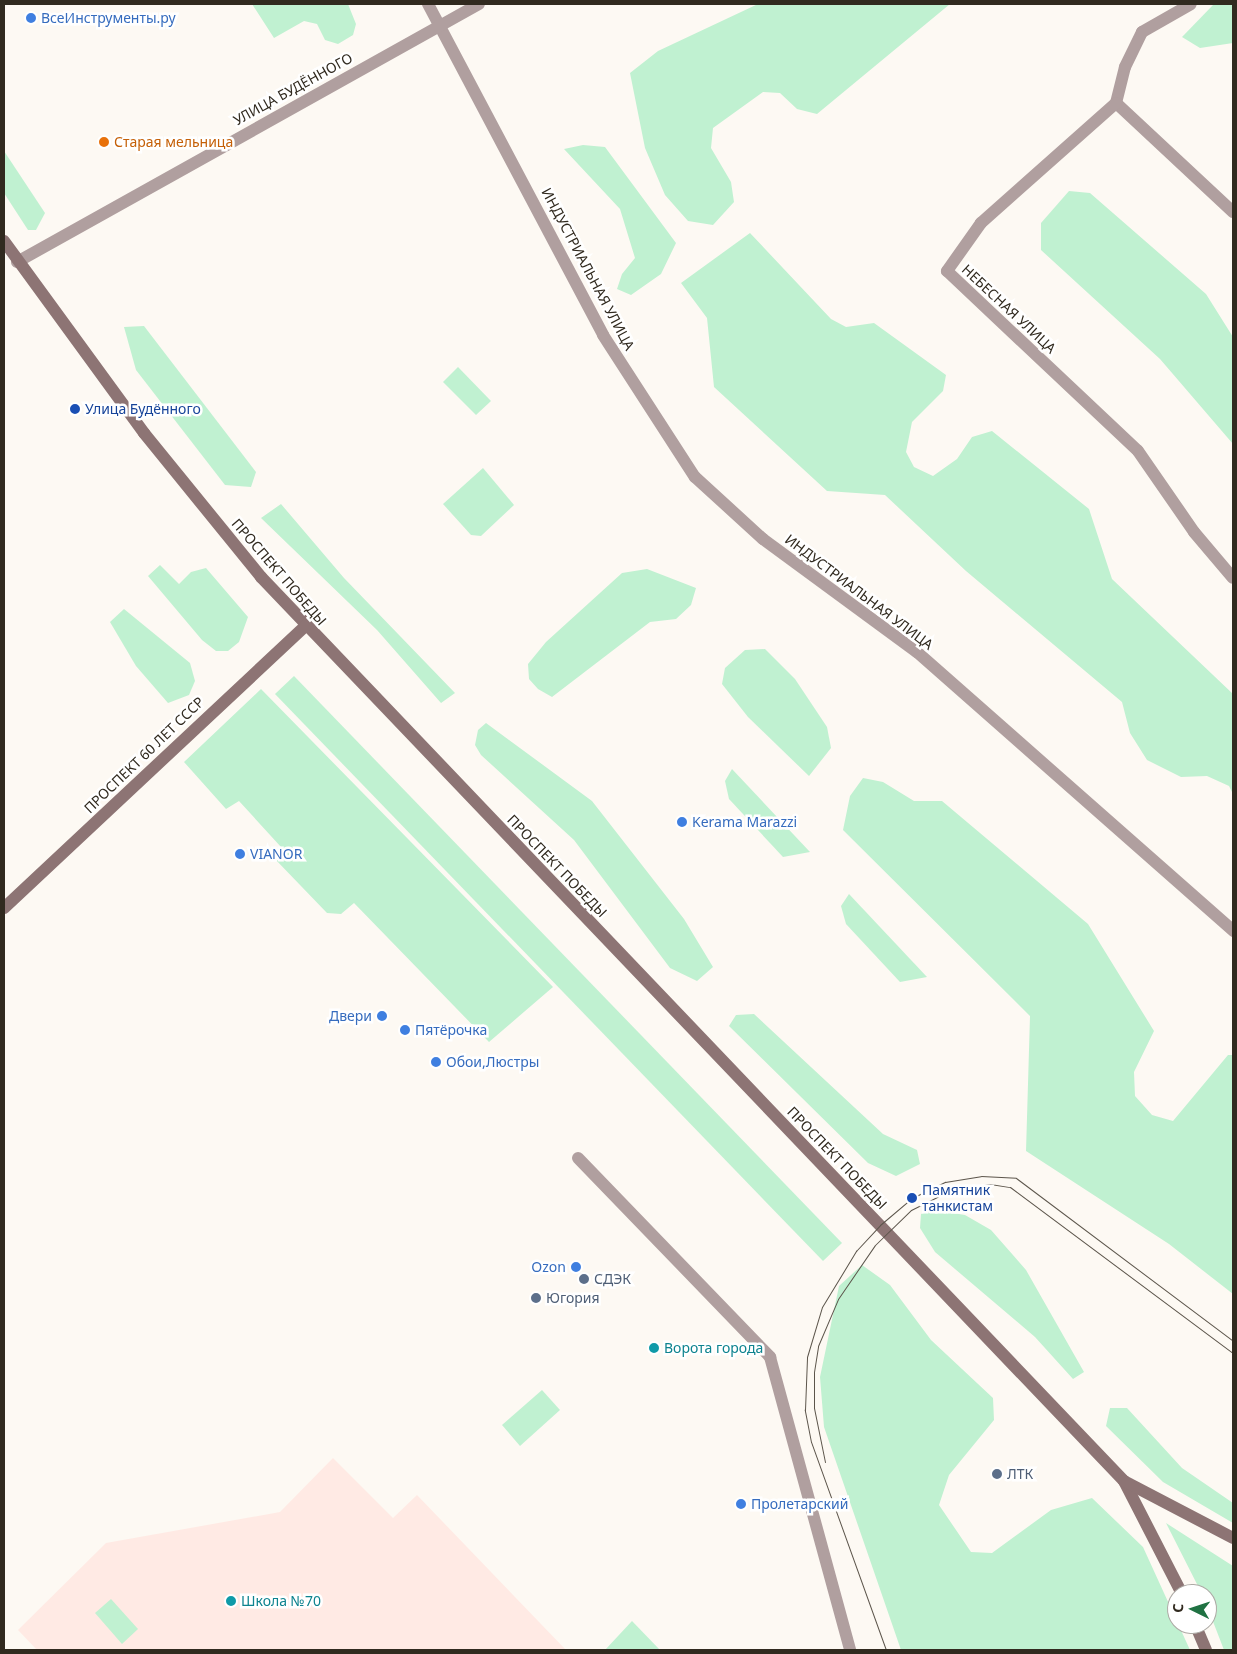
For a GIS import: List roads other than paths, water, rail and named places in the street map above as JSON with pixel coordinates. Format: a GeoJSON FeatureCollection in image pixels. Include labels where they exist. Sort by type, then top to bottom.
{"type":"FeatureCollection","features":[{"type":"Feature","properties":{"kind":"main road","name":"ПРОСПЕКТ ПОБЕДЫ"},"geometry":{"type":"LineString","coordinates":[[4,241],[17,262],[144,433],[306,625],[1124,1481]]}},
{"type":"Feature","properties":{"kind":"main road","name":"ПРОСПЕКТ 60 ЛЕТ СССР"},"geometry":{"type":"LineString","coordinates":[[4,908],[306,625]]}},
{"type":"Feature","properties":{"kind":"main road"},"geometry":{"type":"LineString","coordinates":[[1124,1481],[1233,1538]]}},
{"type":"Feature","properties":{"kind":"main road"},"geometry":{"type":"LineString","coordinates":[[1124,1481],[1177,1584]]}},
{"type":"Feature","properties":{"kind":"main road"},"geometry":{"type":"LineString","coordinates":[[1199,1634],[1206,1650]]}},
{"type":"Feature","properties":{"kind":"street","name":"ИНДУСТРИАЛЬНАЯ УЛИЦА"},"geometry":{"type":"LineString","coordinates":[[428,4],[441,24],[603,335],[695,476],[771,546],[917,652],[1233,931]]}},
{"type":"Feature","properties":{"kind":"street","name":"УЛИЦА БУДЁННОГО"},"geometry":{"type":"LineString","coordinates":[[17,262],[479,4]]}},
{"type":"Feature","properties":{"kind":"street"},"geometry":{"type":"LineString","coordinates":[[1191,4],[1142,32],[1125,67],[1116,103],[1233,212]]}},
{"type":"Feature","properties":{"kind":"street","name":"НЕБЕСНАЯ УЛИЦА"},"geometry":{"type":"LineString","coordinates":[[1116,103],[981,223],[947,270],[1138,451],[1194,532],[1233,578]]}},
{"type":"Feature","properties":{"kind":"street"},"geometry":{"type":"LineString","coordinates":[[578,1158],[770,1357],[850,1650]]}},
{"type":"Feature","properties":{"kind":"tram line"},"geometry":{"type":"LineString","coordinates":[[886,1650],[811,1442],[805,1410],[807,1357],[822,1307],[856,1251],[880,1225],[912,1198],[945,1182],[981,1176],[1016,1178],[1233,1341]]}},
{"type":"Feature","properties":{"kind":"tram line"},"geometry":{"type":"LineString","coordinates":[[825,1462],[814,1408],[814,1372],[818,1346],[838,1299],[875,1245],[911,1210],[949,1191],[990,1184],[1010,1187],[1233,1353]]}},
{"type":"Feature","properties":{"kind":"place","name":"ВсеИнструменты.ру"},"geometry":{"type":"Point","coordinates":[31,18]}},
{"type":"Feature","properties":{"kind":"place","name":"Старая мельница"},"geometry":{"type":"Point","coordinates":[104,142]}},
{"type":"Feature","properties":{"kind":"place","name":"Улица Будённого"},"geometry":{"type":"Point","coordinates":[75,409]}},
{"type":"Feature","properties":{"kind":"place","name":"Kerama Marazzi"},"geometry":{"type":"Point","coordinates":[682,822]}},
{"type":"Feature","properties":{"kind":"place","name":"VIANOR"},"geometry":{"type":"Point","coordinates":[240,854]}},
{"type":"Feature","properties":{"kind":"place","name":"Двери"},"geometry":{"type":"Point","coordinates":[382,1016]}},
{"type":"Feature","properties":{"kind":"place","name":"Пятёрочка"},"geometry":{"type":"Point","coordinates":[405,1030]}},
{"type":"Feature","properties":{"kind":"place","name":"Обои,Люстры"},"geometry":{"type":"Point","coordinates":[436,1062]}},
{"type":"Feature","properties":{"kind":"place","name":"Памятник танкистам"},"geometry":{"type":"Point","coordinates":[912,1198]}},
{"type":"Feature","properties":{"kind":"place","name":"Ozon"},"geometry":{"type":"Point","coordinates":[576,1267]}},
{"type":"Feature","properties":{"kind":"place","name":"СДЭК"},"geometry":{"type":"Point","coordinates":[584,1279]}},
{"type":"Feature","properties":{"kind":"place","name":"Югория"},"geometry":{"type":"Point","coordinates":[536,1298]}},
{"type":"Feature","properties":{"kind":"place","name":"Ворота города"},"geometry":{"type":"Point","coordinates":[654,1348]}},
{"type":"Feature","properties":{"kind":"place","name":"ЛТК"},"geometry":{"type":"Point","coordinates":[997,1474]}},
{"type":"Feature","properties":{"kind":"place","name":"Пролетарский"},"geometry":{"type":"Point","coordinates":[741,1504]}},
{"type":"Feature","properties":{"kind":"place","name":"Школа №70"},"geometry":{"type":"Point","coordinates":[231,1601]}}]}
